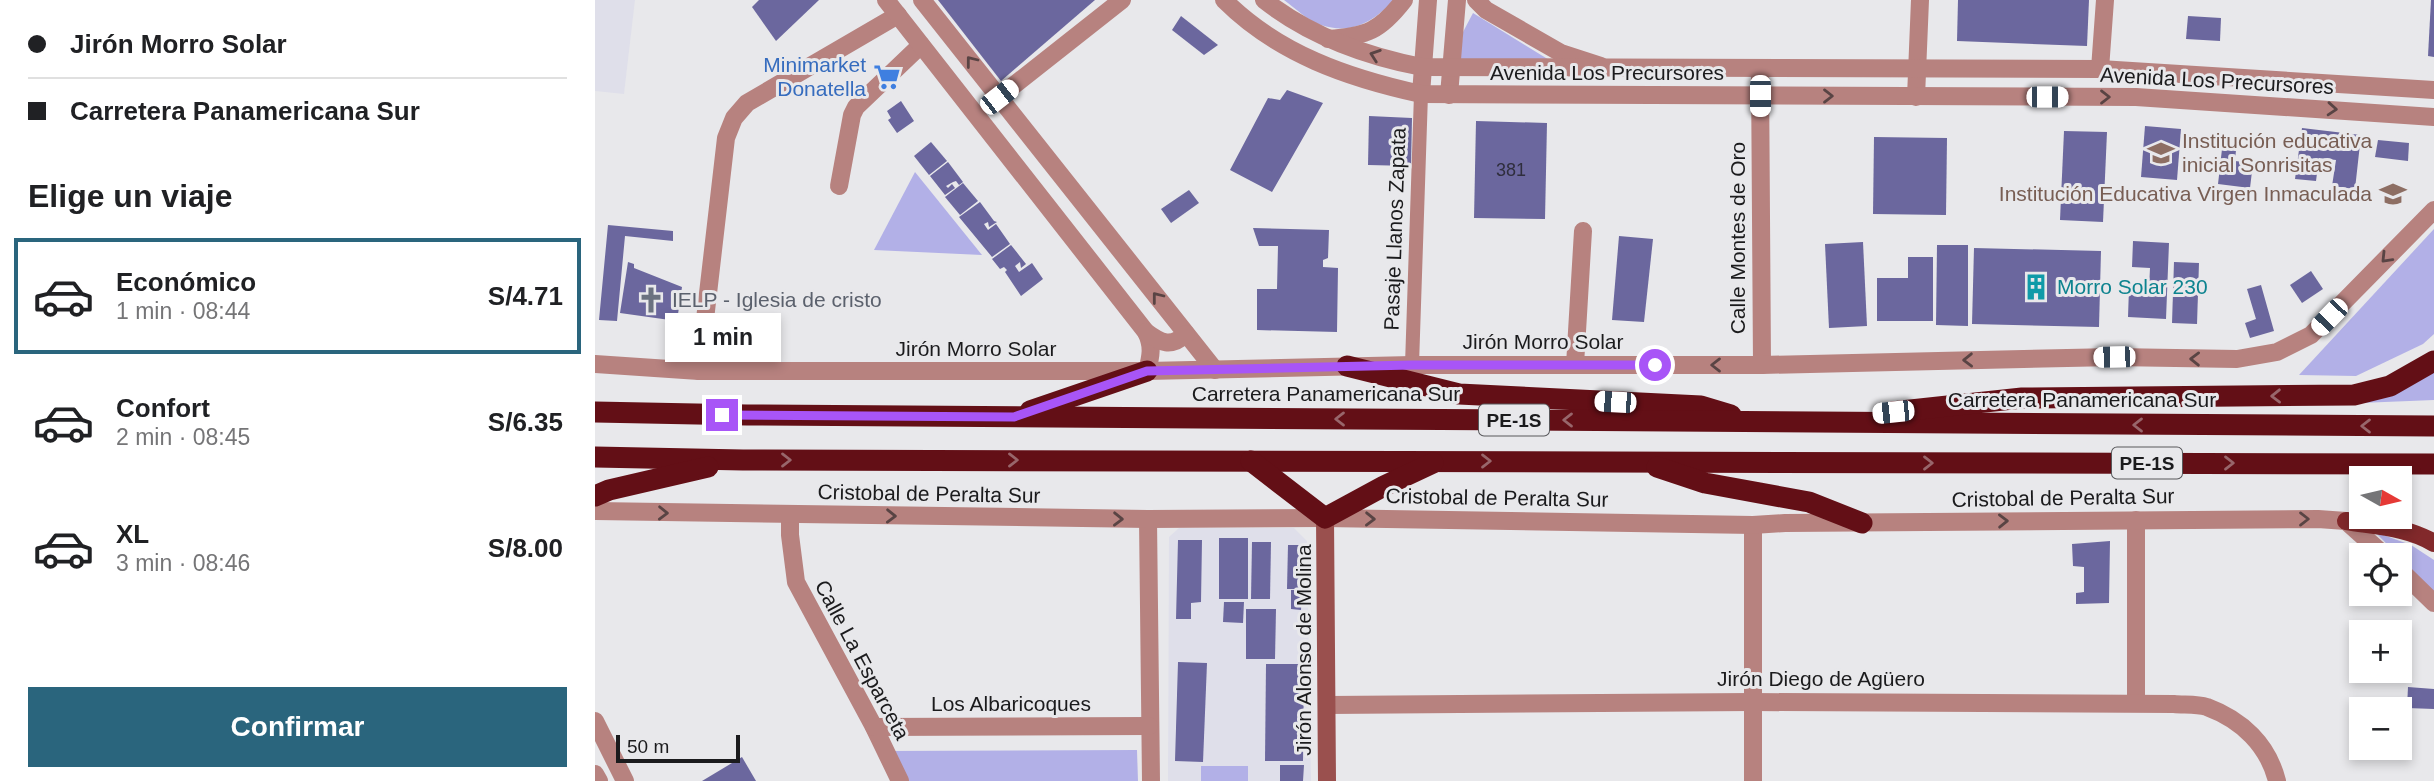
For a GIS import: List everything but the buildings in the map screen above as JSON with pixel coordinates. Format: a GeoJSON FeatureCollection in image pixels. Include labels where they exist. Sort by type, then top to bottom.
{"type":"FeatureCollection","features":[{"type":"Feature","properties":{"kind":"highway"},"geometry":{"type":"LineString","coordinates":[[1789,423],[2022,398],[2354,395],[2390,386],[2434,361]]}},
{"type":"Feature","properties":{"kind":"highway"},"geometry":{"type":"LineString","coordinates":[[1347,366],[1459,394],[1701,406],[1756,423]]}},
{"type":"Feature","properties":{"kind":"highway"},"geometry":{"type":"LineString","coordinates":[[1014,417],[1147,371]]}},
{"type":"Feature","properties":{"kind":"highway","name":"Carretera Panamericana Sur"},"geometry":{"type":"LineString","coordinates":[[595,412],[1756,423],[2434,426]]}},
{"type":"Feature","properties":{"kind":"highway","name":"PE-1S"},"geometry":{"type":"LineString","coordinates":[[595,457],[743,460],[2434,464]]}},
{"type":"Feature","properties":{"kind":"highway"},"geometry":{"type":"LineString","coordinates":[[595,496],[610,490],[743,460]]}},
{"type":"Feature","properties":{"kind":"highway"},"geometry":{"type":"LineString","coordinates":[[1251,461],[1325,518],[1438,461]]}},
{"type":"Feature","properties":{"kind":"highway"},"geometry":{"type":"LineString","coordinates":[[1639,461],[1705,483],[1809,502],[1862,523]]}},
{"type":"Feature","properties":{"kind":"main road","name":"Jirón Alonso de Molina"},"geometry":{"type":"LineString","coordinates":[[1325,518],[1327,781]]}},
{"type":"Feature","properties":{"kind":"main road"},"geometry":{"type":"LineString","coordinates":[[2346,521],[2399,529],[2434,543]]}},
{"type":"Feature","properties":{"kind":"street"},"geometry":{"type":"LineString","coordinates":[[886,0],[1146,332],[1151,342],[1152,355],[1147,371]]}},
{"type":"Feature","properties":{"kind":"street"},"geometry":{"type":"LineString","coordinates":[[922,0],[1215,370]]}},
{"type":"Feature","properties":{"kind":"street"},"geometry":{"type":"LineString","coordinates":[[999,97],[1122,0]]}},
{"type":"Feature","properties":{"kind":"street","name":"Avenida Los Precursores"},"geometry":{"type":"LineString","coordinates":[[1224,0],[1256,28],[1316,63],[1381,85],[1420,94],[2136,97],[2391,113],[2431,119]]}},
{"type":"Feature","properties":{"kind":"street","name":"Avenida Los Precursores"},"geometry":{"type":"LineString","coordinates":[[1264,0],[1282,14],[1328,40],[1390,61],[1422,67],[2101,69],[2434,90]]}},
{"type":"Feature","properties":{"kind":"street"},"geometry":{"type":"LineString","coordinates":[[1328,40],[1367,34],[1381,25],[1404,0]]}},
{"type":"Feature","properties":{"kind":"street"},"geometry":{"type":"LineString","coordinates":[[1420,94],[1428,0]]}},
{"type":"Feature","properties":{"kind":"street"},"geometry":{"type":"LineString","coordinates":[[1450,95],[1457,0]]}},
{"type":"Feature","properties":{"kind":"street"},"geometry":{"type":"LineString","coordinates":[[1476,0],[1486,9],[1561,53],[1611,69]]}},
{"type":"Feature","properties":{"kind":"street"},"geometry":{"type":"LineString","coordinates":[[1916,97],[1920,0]]}},
{"type":"Feature","properties":{"kind":"street"},"geometry":{"type":"LineString","coordinates":[[2101,69],[2105,0]]}},
{"type":"Feature","properties":{"kind":"street"},"geometry":{"type":"LineString","coordinates":[[699,371],[726,138],[734,118],[747,103],[898,15]]}},
{"type":"Feature","properties":{"kind":"street"},"geometry":{"type":"LineString","coordinates":[[839,186],[852,115],[856,107],[921,45]]}},
{"type":"Feature","properties":{"kind":"street","name":"Calle Montes de Oro"},"geometry":{"type":"LineString","coordinates":[[1760,69],[1762,365]]}},
{"type":"Feature","properties":{"kind":"street"},"geometry":{"type":"LineString","coordinates":[[2391,113],[2406,105],[2404,91],[2392,86]]}},
{"type":"Feature","properties":{"kind":"street","name":"Pasaje Llanos Zapata"},"geometry":{"type":"LineString","coordinates":[[1412,365],[1420,94]]}},
{"type":"Feature","properties":{"kind":"street","name":"Jirón Morro Solar"},"geometry":{"type":"LineString","coordinates":[[595,364],[699,371],[1147,371],[1412,365],[1762,365],[2114,357],[2237,359],[2277,352],[2311,335],[2434,210]]}},
{"type":"Feature","properties":{"kind":"street"},"geometry":{"type":"LineString","coordinates":[[1575,365],[1583,231]]}},
{"type":"Feature","properties":{"kind":"street"},"geometry":{"type":"LineString","coordinates":[[1146,332],[1160,342],[1170,344],[1186,334]]}},
{"type":"Feature","properties":{"kind":"street","name":"Cristobal de Peralta Sur"},"geometry":{"type":"LineString","coordinates":[[595,511],[1753,525],[2136,520],[2346,521]]}},
{"type":"Feature","properties":{"kind":"street","name":"Calle La Esparceta"},"geometry":{"type":"LineString","coordinates":[[790,515],[796,582],[900,781]]}},
{"type":"Feature","properties":{"kind":"street"},"geometry":{"type":"LineString","coordinates":[[1148,519],[1151,781]]}},
{"type":"Feature","properties":{"kind":"street"},"geometry":{"type":"LineString","coordinates":[[2136,520],[2136,702]]}},
{"type":"Feature","properties":{"kind":"street"},"geometry":{"type":"LineString","coordinates":[[2346,521],[2371,543]]}},
{"type":"Feature","properties":{"kind":"street"},"geometry":{"type":"LineString","coordinates":[[1753,525],[1753,781]]}},
{"type":"Feature","properties":{"kind":"street"},"geometry":{"type":"LineString","coordinates":[[2412,582],[2434,603]]}},
{"type":"Feature","properties":{"kind":"street","name":"Jirón Diego de Agüero"},"geometry":{"type":"LineString","coordinates":[[1328,705],[2136,702],[2205,706],[2232,719],[2258,740],[2273,767],[2277,781]]}},
{"type":"Feature","properties":{"kind":"street"},"geometry":{"type":"LineString","coordinates":[[595,721],[625,781]]}},
{"type":"Feature","properties":{"kind":"street","name":"Los Albaricoques"},"geometry":{"type":"LineString","coordinates":[[874,727],[1149,726]]}},
{"type":"Feature","properties":{"kind":"street"},"geometry":{"type":"LineString","coordinates":[[595,774],[599,781]]}},
{"type":"Feature","properties":{"kind":"shaded area"},"geometry":{"type":"Polygon","coordinates":[[[595,0],[635,0],[624,94],[595,91],[595,0]]]}},
{"type":"Feature","properties":{"kind":"shaded area"},"geometry":{"type":"Polygon","coordinates":[[[1284,0],[1394,0],[1378,15],[1361,25],[1332,28],[1316,23],[1284,0]]]}},
{"type":"Feature","properties":{"kind":"shaded area"},"geometry":{"type":"Polygon","coordinates":[[[1473,13],[1559,66],[1460,60],[1463,32],[1473,13]]]}},
{"type":"Feature","properties":{"kind":"shaded area"},"geometry":{"type":"Polygon","coordinates":[[[915,172],[982,255],[874,250],[915,172]]]}},
{"type":"Feature","properties":{"kind":"shaded area"},"geometry":{"type":"Polygon","coordinates":[[[2434,229],[2434,334],[2423,344],[2356,376],[2299,375],[2434,229]]]}},
{"type":"Feature","properties":{"kind":"shaded area"},"geometry":{"type":"Polygon","coordinates":[[[2434,358],[2434,400],[2360,403],[2434,358]]]}},
{"type":"Feature","properties":{"kind":"shaded area"},"geometry":{"type":"Polygon","coordinates":[[[1179,528],[1294,528],[1307,541],[1311,781],[1168,781],[1169,537],[1179,528]]]}},
{"type":"Feature","properties":{"kind":"shaded area"},"geometry":{"type":"Polygon","coordinates":[[[2375,532],[2405,543],[2386,543],[2375,532]]]}},
{"type":"Feature","properties":{"kind":"shaded area"},"geometry":{"type":"Polygon","coordinates":[[[2412,546],[2434,560],[2434,592],[2412,570],[2412,546]]]}},
{"type":"Feature","properties":{"kind":"shaded area"},"geometry":{"type":"Polygon","coordinates":[[[1137,750],[1138,781],[904,781],[888,751],[1137,750]]]}},
{"type":"Feature","properties":{"kind":"shaded area"},"geometry":{"type":"Polygon","coordinates":[[[1201,766],[1248,766],[1248,781],[1201,781],[1201,766]]]}},
{"type":"Feature","properties":{"kind":"place","name":"Minimarket Donatella"},"geometry":{"type":"Point","coordinates":[887,77]}},
{"type":"Feature","properties":{"kind":"place","name":"Institución educativa inicial Sonrisitas"},"geometry":{"type":"Point","coordinates":[2161,153]}},
{"type":"Feature","properties":{"kind":"place","name":"Institución Educativa Virgen Inmaculada"},"geometry":{"type":"Point","coordinates":[2393,194]}},
{"type":"Feature","properties":{"kind":"place","name":"Morro Solar 230"},"geometry":{"type":"Point","coordinates":[2036,287]}},
{"type":"Feature","properties":{"kind":"place","name":"IELP - Iglesia de cristo"},"geometry":{"type":"Point","coordinates":[651,300]}},
{"type":"Feature","properties":{"kind":"route"},"geometry":{"type":"LineString","coordinates":[[722,415],[1014,417],[1147,371],[1412,365],[1655,365]]}}]}
